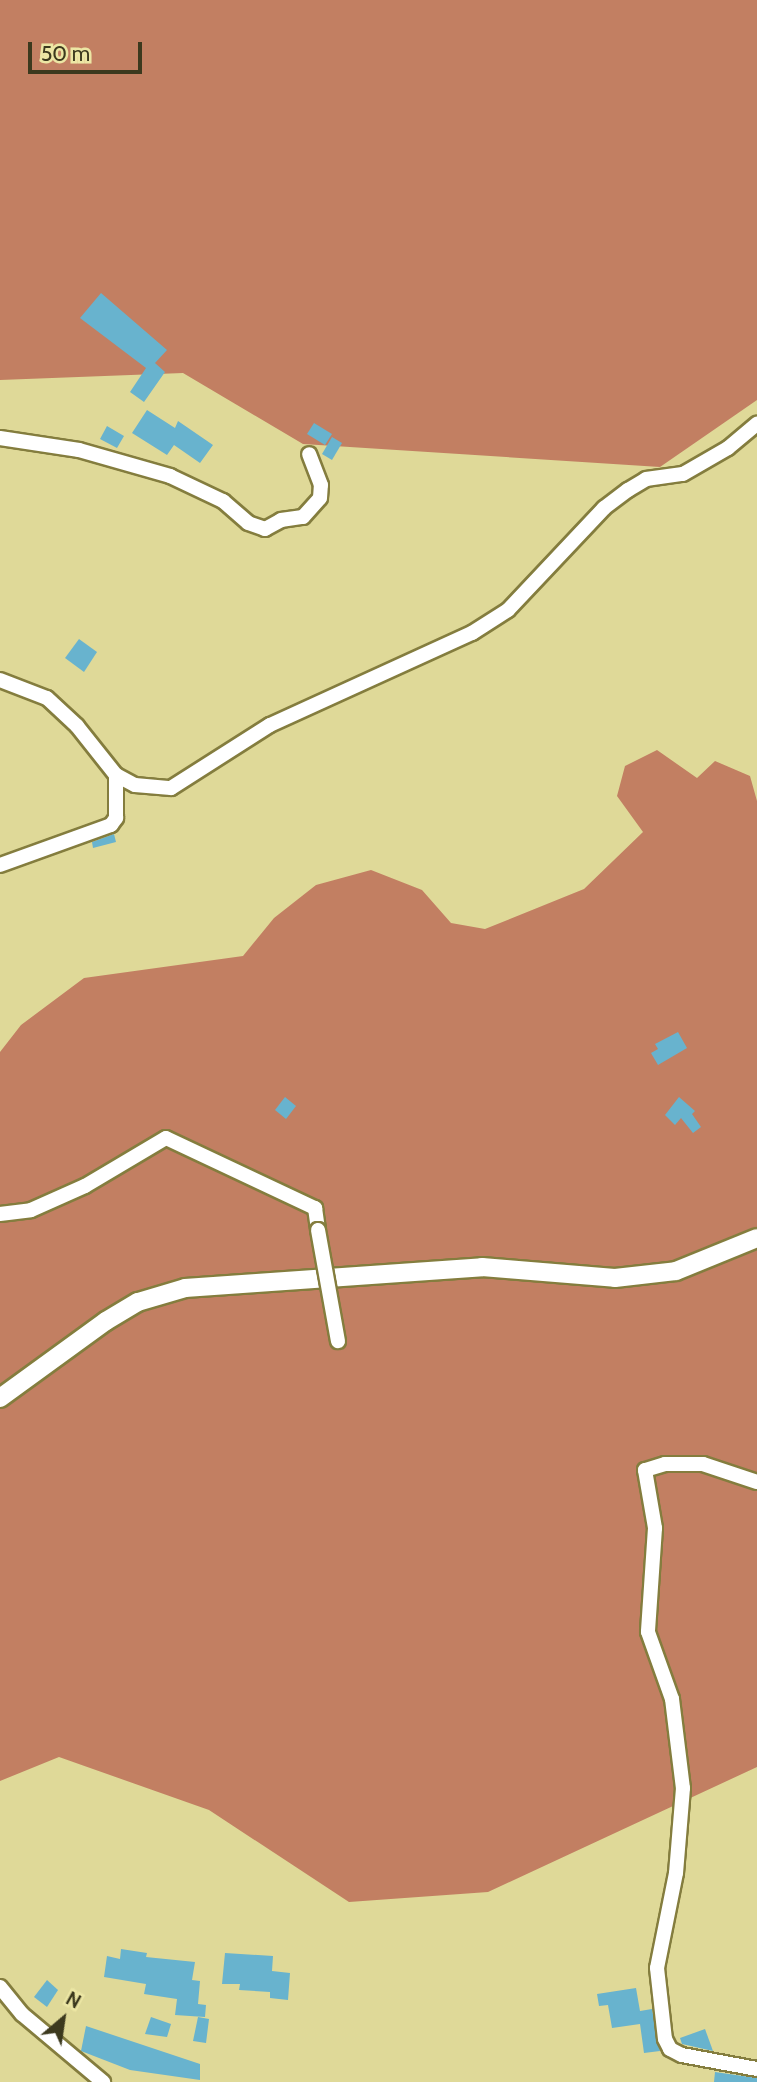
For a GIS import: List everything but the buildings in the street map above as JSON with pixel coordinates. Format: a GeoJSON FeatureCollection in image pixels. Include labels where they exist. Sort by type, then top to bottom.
{"type":"FeatureCollection","features":[{"type":"Feature","properties":{"kind":"street"},"geometry":{"type":"LineString","coordinates":[[0,680],[47,698],[77,726],[116,775],[151,789],[171,788],[270,725],[472,633],[508,610],[604,508],[628,490],[646,478],[683,474],[728,448],[757,424]]}},
{"type":"Feature","properties":{"kind":"street"},"geometry":{"type":"LineString","coordinates":[[0,438],[79,450],[170,476],[223,501],[248,523],[265,528],[281,520],[303,517],[320,498],[321,485],[309,454]]}},
{"type":"Feature","properties":{"kind":"street"},"geometry":{"type":"LineString","coordinates":[[0,865],[111,825],[116,818],[116,775]]}},
{"type":"Feature","properties":{"kind":"street"},"geometry":{"type":"LineString","coordinates":[[0,1214],[31,1210],[85,1186],[166,1138],[315,1208],[338,1341]]}},
{"type":"Feature","properties":{"kind":"street"},"geometry":{"type":"LineString","coordinates":[[0,1398],[106,1321],[138,1302],[184,1288],[482,1267],[615,1278],[676,1271],[754,1244]]}},
{"type":"Feature","properties":{"kind":"street"},"geometry":{"type":"LineString","coordinates":[[757,1482],[703,1464],[665,1464],[645,1470],[655,1528],[648,1632],[672,1699],[683,1788],[676,1873],[657,1968],[665,2039],[670,2049],[682,2055],[757,2069]]}},
{"type":"Feature","properties":{"kind":"street"},"geometry":{"type":"LineString","coordinates":[[0,1987],[22,2014],[103,2082]]}},
{"type":"Feature","properties":{"kind":"shaded area"},"geometry":{"type":"Polygon","coordinates":[[[0,0],[757,0],[757,400],[660,467],[303,444],[183,373],[0,380],[0,0]]]}},
{"type":"Feature","properties":{"kind":"shaded area"},"geometry":{"type":"Polygon","coordinates":[[[657,750],[697,778],[715,761],[750,776],[757,801],[757,1767],[488,1892],[349,1902],[209,1810],[59,1757],[0,1781],[0,1052],[21,1025],[84,978],[243,956],[274,918],[316,885],[371,870],[422,890],[451,923],[485,929],[584,889],[643,832],[617,796],[625,766],[657,750]]]}}]}
